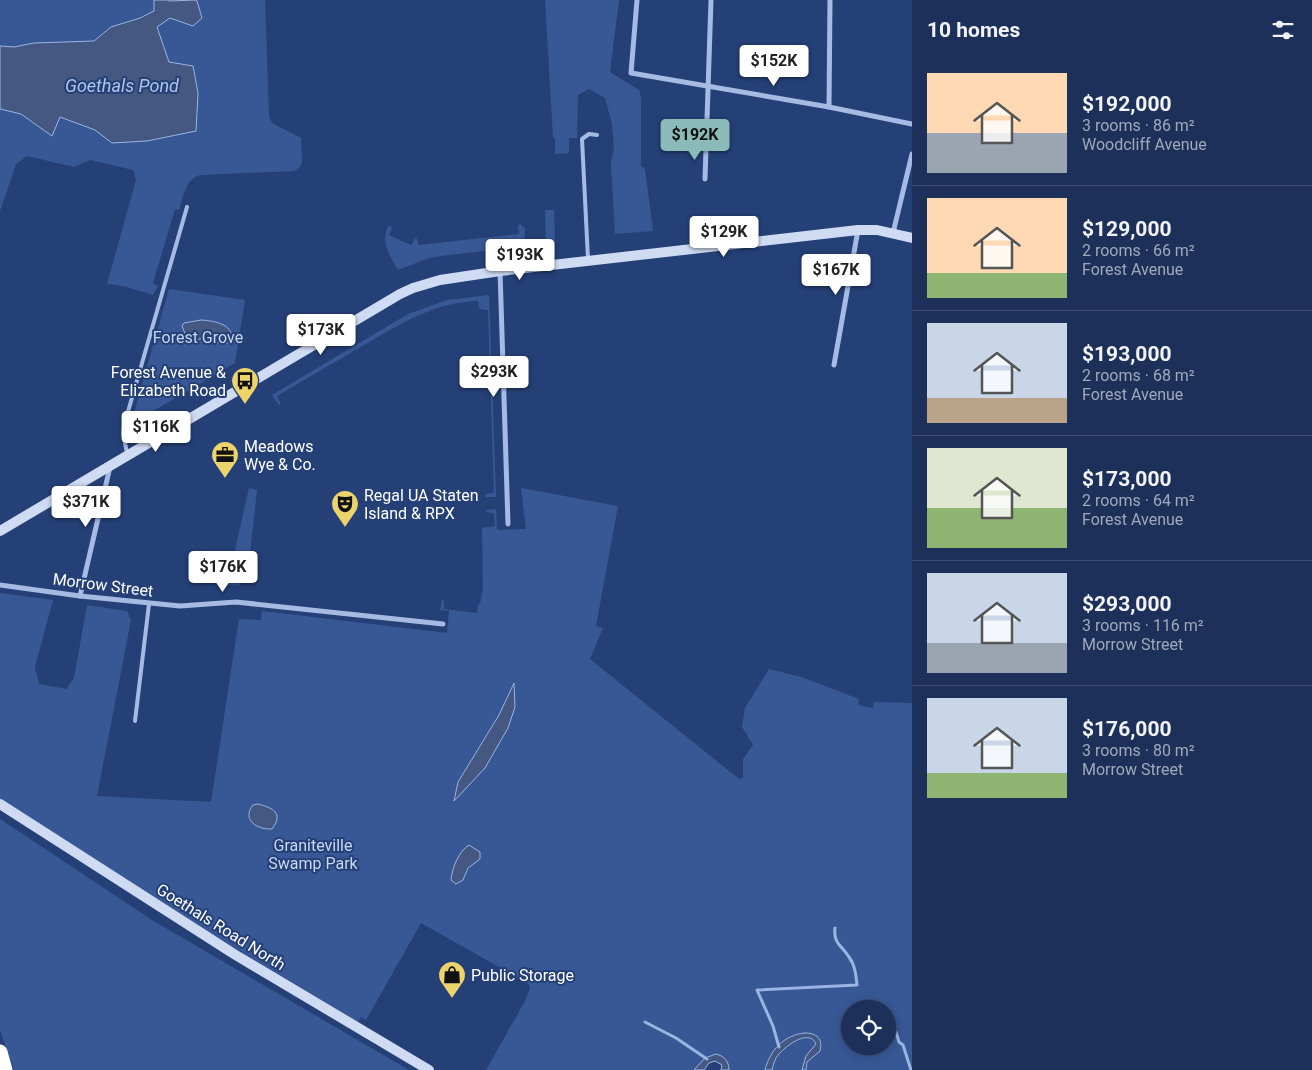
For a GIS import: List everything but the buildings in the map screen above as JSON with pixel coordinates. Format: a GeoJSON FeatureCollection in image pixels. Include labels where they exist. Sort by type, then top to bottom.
{"type":"FeatureCollection","features":[{"type":"Feature","properties":{"kind":"highway"},"geometry":{"type":"LineString","coordinates":[[0,1052],[5,1070]]}},
{"type":"Feature","properties":{"kind":"main road"},"geometry":{"type":"LineString","coordinates":[[0,531],[413,288],[440,280],[500,271],[858,230],[877,230],[912,238]]}},
{"type":"Feature","properties":{"kind":"main road","name":"Goethals Road North"},"geometry":{"type":"LineString","coordinates":[[0,804],[234,954],[429,1070]]}},
{"type":"Feature","properties":{"kind":"street"},"geometry":{"type":"LineString","coordinates":[[637,0],[631,73],[829,107],[912,124]]}},
{"type":"Feature","properties":{"kind":"street"},"geometry":{"type":"LineString","coordinates":[[705,179],[711,0]]}},
{"type":"Feature","properties":{"kind":"street"},"geometry":{"type":"LineString","coordinates":[[829,107],[830,0]]}},
{"type":"Feature","properties":{"kind":"street"},"geometry":{"type":"LineString","coordinates":[[894,233],[912,154]]}},
{"type":"Feature","properties":{"kind":"street"},"geometry":{"type":"LineString","coordinates":[[834,365],[858,230]]}},
{"type":"Feature","properties":{"kind":"street"},"geometry":{"type":"LineString","coordinates":[[500,271],[508,524]]}},
{"type":"Feature","properties":{"kind":"street"},"geometry":{"type":"LineString","coordinates":[[80,596],[111,464]]}},
{"type":"Feature","properties":{"kind":"street","name":"Morrow Street"},"geometry":{"type":"LineString","coordinates":[[0,585],[182,607],[236,602],[443,624]]}},
{"type":"Feature","properties":{"kind":"lane"},"geometry":{"type":"LineString","coordinates":[[588,261],[582,139],[589,134],[597,135]]}},
{"type":"Feature","properties":{"kind":"lane"},"geometry":{"type":"LineString","coordinates":[[127,455],[124,433],[125,422],[187,207]]}},
{"type":"Feature","properties":{"kind":"lane"},"geometry":{"type":"LineString","coordinates":[[135,721],[148,604]]}},
{"type":"Feature","properties":{"kind":"green space"},"geometry":{"type":"Polygon","coordinates":[[[0,0],[265,0],[269,116],[272,123],[301,138],[302,162],[300,167],[294,171],[200,175],[195,177],[188,184],[179,210],[175,209],[153,283],[158,286],[153,295],[123,286],[107,284],[136,180],[133,170],[90,160],[74,167],[27,156],[16,164],[0,211],[0,0]]]}},
{"type":"Feature","properties":{"kind":"green space"},"geometry":{"type":"Polygon","coordinates":[[[545,0],[619,0],[610,72],[639,90],[641,97],[641,166],[645,169],[653,231],[615,234],[611,163],[614,147],[612,124],[605,98],[589,89],[578,95],[577,138],[569,138],[569,153],[555,154],[545,0]]]}},
{"type":"Feature","properties":{"kind":"green space"},"geometry":{"type":"Polygon","coordinates":[[[545,210],[554,210],[555,243],[546,244],[545,210]]]}},
{"type":"Feature","properties":{"kind":"green space"},"geometry":{"type":"Polygon","coordinates":[[[520,224],[525,228],[524,246],[429,258],[398,270],[385,242],[386,231],[389,225],[392,228],[389,235],[411,245],[416,237],[419,245],[519,234],[518,226],[520,224]]]}},
{"type":"Feature","properties":{"kind":"green space","name":"Forest Grove"},"geometry":{"type":"Polygon","coordinates":[[[169,289],[245,300],[235,363],[131,424],[169,289]]]}},
{"type":"Feature","properties":{"kind":"green space"},"geometry":{"type":"Polygon","coordinates":[[[489,295],[496,497],[485,496],[486,494],[494,493],[488,310],[479,309],[478,301],[446,306],[401,324],[277,396],[281,405],[272,395],[408,314],[447,300],[489,295]]]}},
{"type":"Feature","properties":{"kind":"green space"},"geometry":{"type":"Polygon","coordinates":[[[249,488],[257,490],[248,572],[241,572],[240,586],[227,585],[249,488]]]}},
{"type":"Feature","properties":{"kind":"green space","name":"Graniteville Swamp Park"},"geometry":{"type":"Polygon","coordinates":[[[521,488],[618,506],[596,626],[603,628],[590,659],[739,779],[743,778],[743,759],[753,745],[742,727],[745,708],[769,669],[801,677],[859,699],[858,705],[873,708],[874,702],[912,703],[912,1070],[806,1070],[807,1062],[818,1053],[821,1044],[805,1033],[797,1034],[784,1040],[770,1056],[765,1070],[729,1070],[729,1064],[705,1058],[694,1070],[486,1070],[525,1001],[530,988],[529,984],[421,923],[366,1020],[361,1017],[358,1022],[212,934],[0,799],[0,593],[53,600],[35,667],[39,684],[66,689],[74,678],[87,605],[127,611],[131,620],[97,796],[211,802],[239,619],[261,620],[262,611],[447,633],[449,611],[440,610],[442,600],[444,601],[444,609],[477,613],[478,605],[480,604],[483,588],[482,528],[495,526],[494,513],[486,512],[486,510],[496,509],[497,530],[526,529],[521,488]],[[513,684],[499,715],[458,782],[485,768],[513,684]]]}},
{"type":"Feature","properties":{"kind":"green space"},"geometry":{"type":"Polygon","coordinates":[[[0,819],[152,920],[409,1070],[14,1070],[0,1030],[0,819]]]}},
{"type":"Feature","properties":{"kind":"green space"},"geometry":{"type":"Polygon","coordinates":[[[804,1038],[812,1039],[816,1044],[802,1070],[772,1070],[776,1059],[784,1050],[804,1038]]]}},
{"type":"Feature","properties":{"kind":"water","name":"Goethals Pond"},"geometry":{"type":"Polygon","coordinates":[[[154,0],[197,1],[202,18],[193,26],[170,18],[157,27],[169,62],[193,66],[198,93],[196,131],[147,141],[112,143],[95,130],[60,117],[52,136],[21,114],[0,109],[0,46],[14,47],[34,43],[94,41],[111,27],[140,18],[154,11],[154,0]]]}},
{"type":"Feature","properties":{"kind":"water"},"geometry":{"type":"Polygon","coordinates":[[[201,320],[223,325],[231,332],[233,343],[218,343],[208,336],[197,340],[186,336],[182,326],[184,323],[201,320]]]}},
{"type":"Feature","properties":{"kind":"water"},"geometry":{"type":"Polygon","coordinates":[[[514,683],[515,707],[508,728],[485,768],[454,801],[458,782],[499,715],[514,683]]]}},
{"type":"Feature","properties":{"kind":"water"},"geometry":{"type":"Polygon","coordinates":[[[258,804],[272,809],[277,815],[272,829],[261,828],[250,819],[250,810],[253,805],[258,804]]]}},
{"type":"Feature","properties":{"kind":"water"},"geometry":{"type":"Polygon","coordinates":[[[469,845],[480,852],[480,859],[468,868],[463,880],[456,884],[451,880],[454,865],[462,851],[469,845]]]}},
{"type":"Feature","properties":{"kind":"water"},"geometry":{"type":"Polygon","coordinates":[[[797,1034],[813,1034],[821,1043],[820,1051],[807,1062],[806,1070],[802,1070],[806,1056],[816,1044],[813,1039],[808,1038],[802,1038],[789,1045],[776,1058],[772,1070],[765,1070],[770,1056],[784,1040],[797,1034]]]}},
{"type":"Feature","properties":{"kind":"water"},"geometry":{"type":"Polygon","coordinates":[[[716,1054],[726,1059],[729,1070],[721,1070],[722,1065],[715,1061],[709,1063],[704,1070],[694,1070],[705,1058],[716,1054]]]}},
{"type":"Feature","properties":{"kind":"waterway"},"geometry":{"type":"LineString","coordinates":[[779,1047],[773,1026],[757,990],[857,985],[853,963],[837,941],[835,928]]}},
{"type":"Feature","properties":{"kind":"waterway"},"geometry":{"type":"LineString","coordinates":[[645,1022],[676,1038],[707,1059]]}},
{"type":"Feature","properties":{"kind":"waterway"},"geometry":{"type":"LineString","coordinates":[[896,1032],[899,1042],[903,1045],[911,1070]]}},
{"type":"Feature","properties":{"kind":"place","name":"Forest Avenue & Elizabeth Road"},"geometry":{"type":"Point","coordinates":[245,405]}},
{"type":"Feature","properties":{"kind":"place","name":"Meadows Wye & Co."},"geometry":{"type":"Point","coordinates":[225,479]}},
{"type":"Feature","properties":{"kind":"place","name":"Regal UA Staten Island & RPX"},"geometry":{"type":"Point","coordinates":[345,528]}},
{"type":"Feature","properties":{"kind":"place","name":"Public Storage"},"geometry":{"type":"Point","coordinates":[452,999]}}]}
